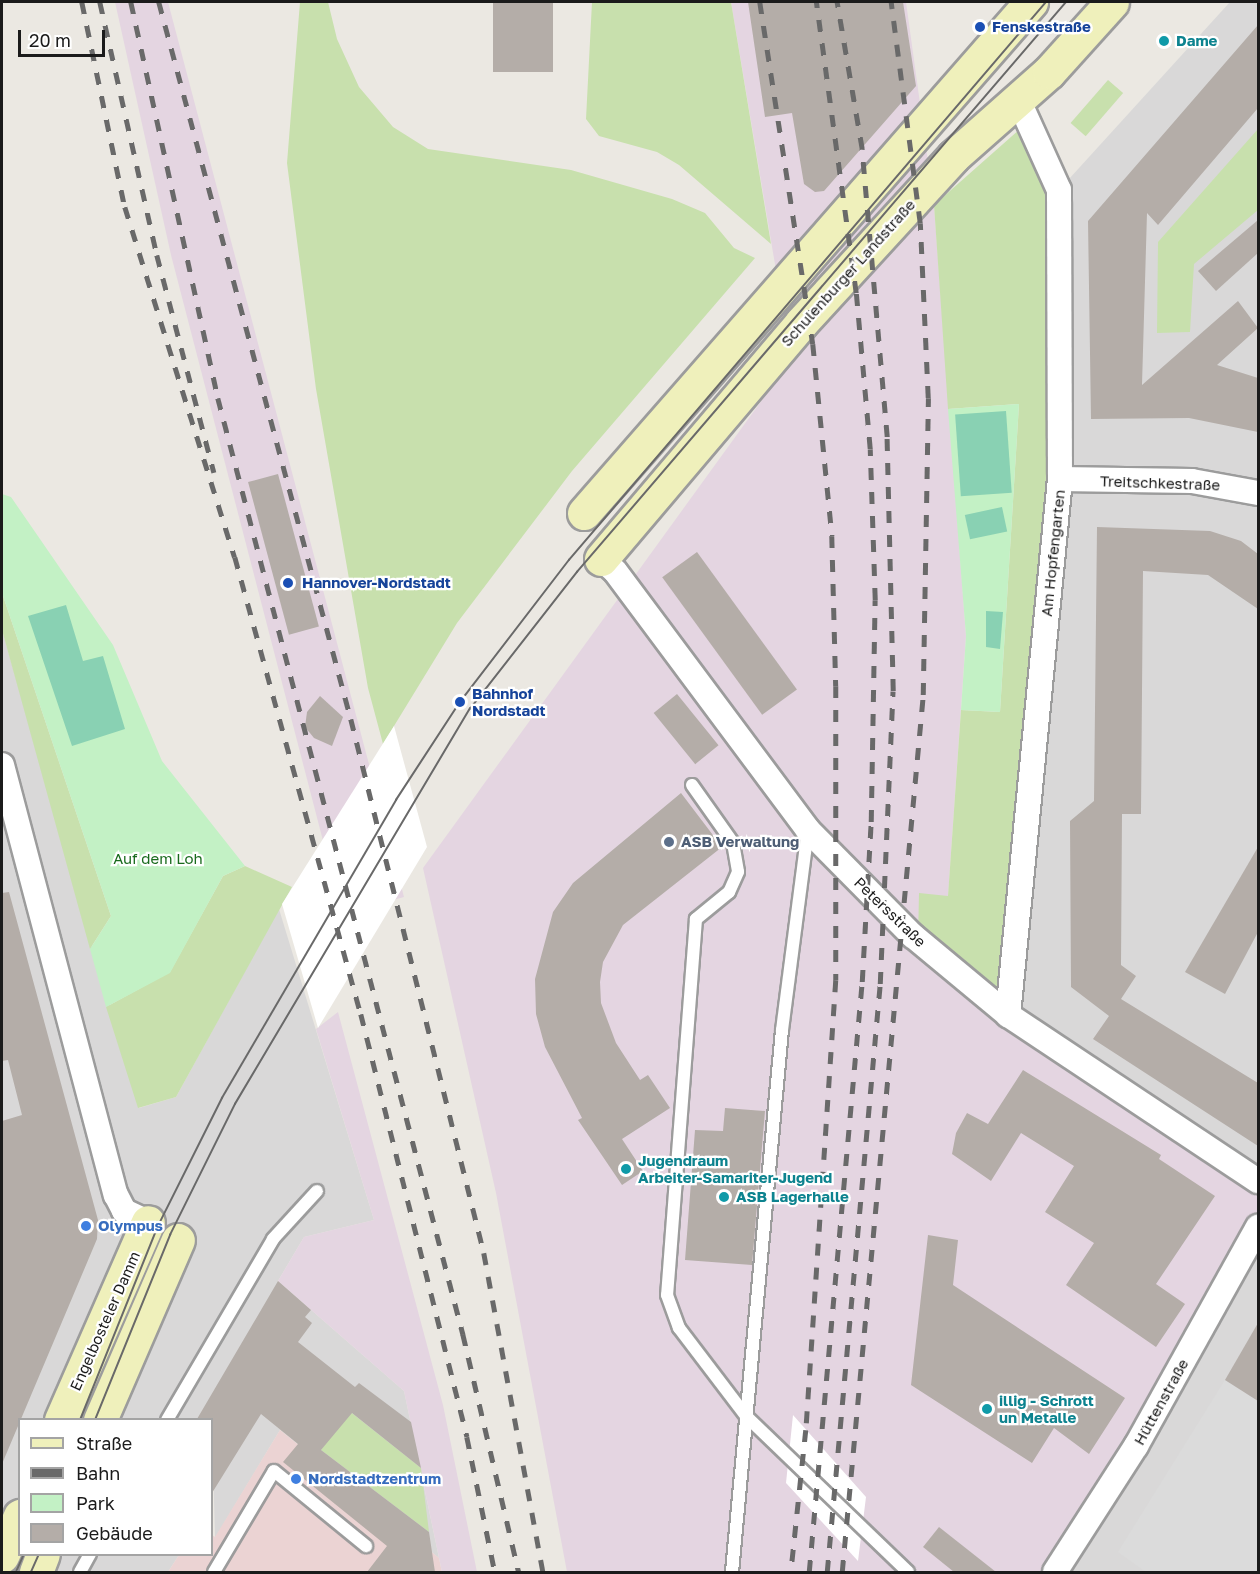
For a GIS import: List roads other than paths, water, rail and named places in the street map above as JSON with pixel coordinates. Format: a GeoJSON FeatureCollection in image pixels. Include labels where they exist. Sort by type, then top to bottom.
{"type":"FeatureCollection","features":[{"type":"Feature","properties":{"kind":"main road"},"geometry":{"type":"LineString","coordinates":[[585,513],[1031,2]]}},
{"type":"Feature","properties":{"kind":"main road","name":"Schulenburger Landstraße"},"geometry":{"type":"LineString","coordinates":[[601,559],[801,323],[954,156],[1017,97],[1049,72],[1112,2]]}},
{"type":"Feature","properties":{"kind":"main road","name":"Engelbosteler Damm"},"geometry":{"type":"LineString","coordinates":[[61,1418],[148,1222]]}},
{"type":"Feature","properties":{"kind":"main road"},"geometry":{"type":"LineString","coordinates":[[100,1418],[178,1240]]}},
{"type":"Feature","properties":{"kind":"main road"},"geometry":{"type":"LineString","coordinates":[[2,1556],[18,1520]]}},
{"type":"Feature","properties":{"kind":"main road"},"geometry":{"type":"LineString","coordinates":[[36,1572],[42,1556]]}},
{"type":"Feature","properties":{"kind":"street","name":"Am Hopfengarten"},"geometry":{"type":"LineString","coordinates":[[1008,1016],[1060,479],[1059,190],[1017,97]]}},
{"type":"Feature","properties":{"kind":"street","name":"Treitschkestraße"},"geometry":{"type":"LineString","coordinates":[[1060,479],[1192,481],[1258,493]]}},
{"type":"Feature","properties":{"kind":"street","name":"Petersstraße"},"geometry":{"type":"LineString","coordinates":[[601,559],[615,571],[808,830],[913,936],[1008,1016],[1258,1182]]}},
{"type":"Feature","properties":{"kind":"street"},"geometry":{"type":"LineString","coordinates":[[2,765],[116,1195],[124,1211],[148,1222]]}},
{"type":"Feature","properties":{"kind":"street","name":"Hüttenstraße"},"geometry":{"type":"LineString","coordinates":[[1055,1572],[1136,1446],[1258,1227]]}},
{"type":"Feature","properties":{"kind":"lane"},"geometry":{"type":"LineString","coordinates":[[692,785],[733,843],[738,872],[729,892],[696,920],[667,1295],[679,1328],[746,1416],[908,1572]]}},
{"type":"Feature","properties":{"kind":"lane"},"geometry":{"type":"LineString","coordinates":[[732,1572],[782,1030],[808,830]]}},
{"type":"Feature","properties":{"kind":"lane"},"geometry":{"type":"LineString","coordinates":[[168,1418],[273,1239],[317,1191]]}},
{"type":"Feature","properties":{"kind":"lane"},"geometry":{"type":"LineString","coordinates":[[214,1572],[274,1471],[366,1546]]}},
{"type":"Feature","properties":{"kind":"lane"},"geometry":{"type":"LineString","coordinates":[[80,1572],[89,1556]]}},
{"type":"Feature","properties":{"kind":"tram line"},"geometry":{"type":"LineString","coordinates":[[81,1418],[158,1226],[222,1098],[396,800],[460,702],[569,560],[1046,2]]}},
{"type":"Feature","properties":{"kind":"tram line"},"geometry":{"type":"LineString","coordinates":[[96,1418],[170,1235],[235,1104],[470,709],[577,572],[1066,2]]}},
{"type":"Feature","properties":{"kind":"tram line"},"geometry":{"type":"LineString","coordinates":[[16,1572],[23,1556]]}},
{"type":"Feature","properties":{"kind":"tram line"},"geometry":{"type":"LineString","coordinates":[[31,1572],[38,1556]]}},
{"type":"Feature","properties":{"kind":"railway"},"geometry":{"type":"LineString","coordinates":[[82,2],[125,207],[235,557],[361,1014],[467,1437],[495,1572]]}},
{"type":"Feature","properties":{"kind":"railway"},"geometry":{"type":"LineString","coordinates":[[100,2],[157,255],[214,473]]}},
{"type":"Feature","properties":{"kind":"railway"},"geometry":{"type":"LineString","coordinates":[[131,2],[218,398],[463,1334],[519,1572]]}},
{"type":"Feature","properties":{"kind":"railway"},"geometry":{"type":"LineString","coordinates":[[159,2],[351,719],[484,1253],[543,1572]]}},
{"type":"Feature","properties":{"kind":"railway"},"geometry":{"type":"LineString","coordinates":[[760,2],[813,344],[832,536],[836,686],[836,980],[806,1430],[791,1572]]}},
{"type":"Feature","properties":{"kind":"railway"},"geometry":{"type":"LineString","coordinates":[[809,1572],[862,982],[871,822],[875,600],[870,449],[856,293],[816,2]]}},
{"type":"Feature","properties":{"kind":"railway"},"geometry":{"type":"LineString","coordinates":[[827,1572],[880,984],[893,691],[887,437],[862,149],[837,2]]}},
{"type":"Feature","properties":{"kind":"railway"},"geometry":{"type":"LineString","coordinates":[[842,1572],[923,695],[928,398],[920,223],[891,2]]}},
{"type":"Feature","properties":{"kind":"place","name":"Fenskestraße"},"geometry":{"type":"Point","coordinates":[980,27]}},
{"type":"Feature","properties":{"kind":"place","name":"Dame"},"geometry":{"type":"Point","coordinates":[1164,41]}},
{"type":"Feature","properties":{"kind":"place","name":"Hannover-Nordstadt"},"geometry":{"type":"Point","coordinates":[288,583]}},
{"type":"Feature","properties":{"kind":"place","name":"Bahnhof Nordstadt"},"geometry":{"type":"Point","coordinates":[460,702]}},
{"type":"Feature","properties":{"kind":"place","name":"ASB Verwaltung"},"geometry":{"type":"Point","coordinates":[669,842]}},
{"type":"Feature","properties":{"kind":"place","name":"Jugendraum Arbeiter-Samariter-Jugend"},"geometry":{"type":"Point","coordinates":[626,1169]}},
{"type":"Feature","properties":{"kind":"place","name":"ASB Lagerhalle"},"geometry":{"type":"Point","coordinates":[724,1197]}},
{"type":"Feature","properties":{"kind":"place","name":"Olympus"},"geometry":{"type":"Point","coordinates":[86,1226]}},
{"type":"Feature","properties":{"kind":"place","name":"illig - Schrott un Metalle"},"geometry":{"type":"Point","coordinates":[987,1409]}},
{"type":"Feature","properties":{"kind":"place","name":"Nordstadtzentrum"},"geometry":{"type":"Point","coordinates":[296,1479]}},
{"type":"Feature","properties":{"kind":"park label","name":"Auf dem Loh"},"geometry":{"type":"Point","coordinates":[158,859]}}]}
